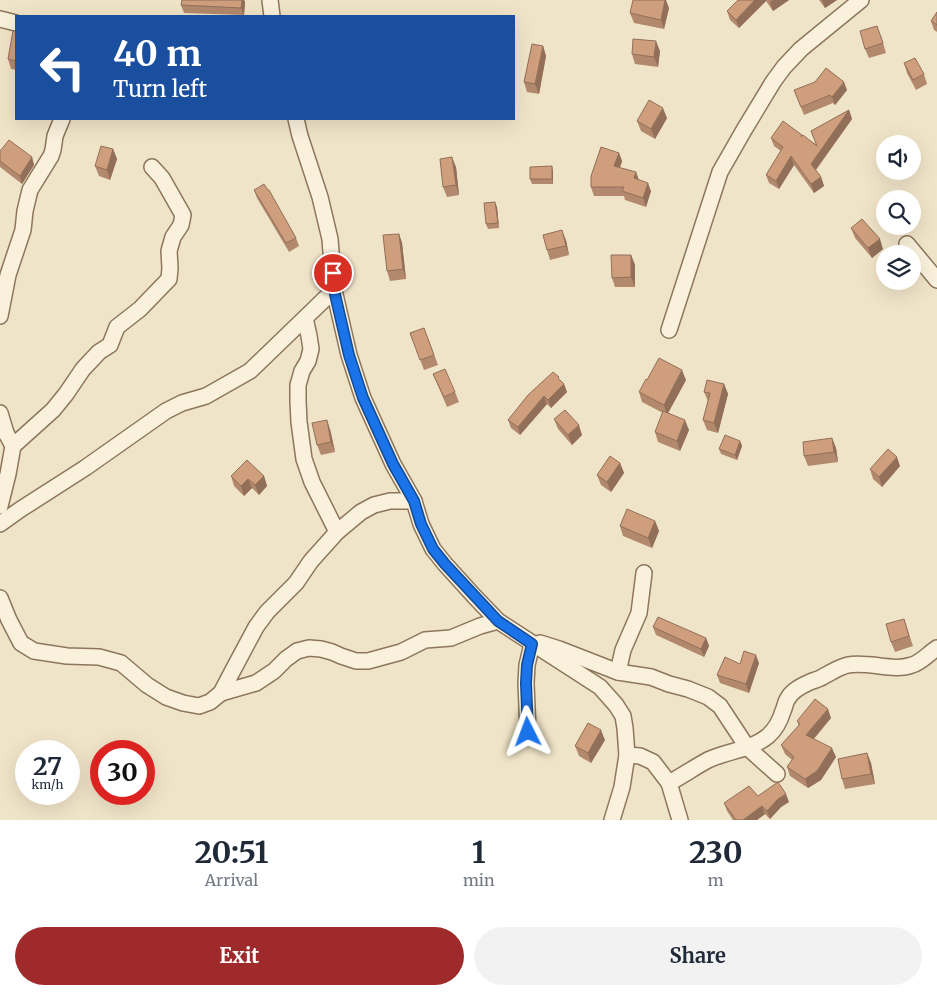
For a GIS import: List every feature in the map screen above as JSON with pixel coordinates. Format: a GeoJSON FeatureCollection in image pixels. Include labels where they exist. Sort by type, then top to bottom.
{"type":"FeatureCollection","features":[{"type":"Feature","properties":{"kind":"street"},"geometry":{"type":"LineString","coordinates":[[270,0],[272,15]]}},
{"type":"Feature","properties":{"kind":"street"},"geometry":{"type":"LineString","coordinates":[[669,330],[720,172],[744,130],[784,67],[801,49],[861,0]]}},
{"type":"Feature","properties":{"kind":"street"},"geometry":{"type":"LineString","coordinates":[[0,19],[15,23]]}},
{"type":"Feature","properties":{"kind":"street"},"geometry":{"type":"LineString","coordinates":[[0,316],[8,275],[23,230],[30,190],[51,156],[55,136],[62,120]]}},
{"type":"Feature","properties":{"kind":"street"},"geometry":{"type":"LineString","coordinates":[[296,120],[320,197],[330,238],[334,290],[349,355],[363,398],[393,464],[414,501],[421,524],[433,549],[445,564],[498,621],[600,687],[622,716],[627,755],[622,787],[612,820]]}},
{"type":"Feature","properties":{"kind":"street"},"geometry":{"type":"LineString","coordinates":[[6,436],[53,410],[83,369],[99,352],[110,346],[117,327],[140,309],[169,279],[169,251],[173,237],[181,225],[182,215],[162,178],[152,167]]}},
{"type":"Feature","properties":{"kind":"street"},"geometry":{"type":"LineString","coordinates":[[907,244],[937,280]]}},
{"type":"Feature","properties":{"kind":"street"},"geometry":{"type":"LineString","coordinates":[[0,524],[85,468],[166,411],[182,403],[206,396],[250,371],[334,290]]}},
{"type":"Feature","properties":{"kind":"street"},"geometry":{"type":"LineString","coordinates":[[305,318],[311,349],[308,362],[302,371],[298,385],[299,422],[304,459],[312,482],[337,532]]}},
{"type":"Feature","properties":{"kind":"street"},"geometry":{"type":"LineString","coordinates":[[0,413],[6,436],[8,474],[0,506]]}},
{"type":"Feature","properties":{"kind":"street"},"geometry":{"type":"LineString","coordinates":[[0,598],[21,642],[34,652],[99,657],[121,663],[147,685],[166,697],[183,704],[199,706],[210,702],[221,693],[256,627],[267,612],[296,583],[311,561],[337,532],[374,504],[390,501],[414,501]]}},
{"type":"Feature","properties":{"kind":"street"},"geometry":{"type":"LineString","coordinates":[[618,672],[623,650],[639,613],[644,573]]}},
{"type":"Feature","properties":{"kind":"street"},"geometry":{"type":"LineString","coordinates":[[221,693],[256,684],[297,651],[309,648],[321,649],[356,661],[368,661],[401,652],[425,640],[451,638],[498,621]]}},
{"type":"Feature","properties":{"kind":"street"},"geometry":{"type":"LineString","coordinates":[[527,641],[558,649],[618,672],[651,677],[708,697],[720,706],[747,747],[777,774]]}},
{"type":"Feature","properties":{"kind":"street"},"geometry":{"type":"LineString","coordinates":[[527,641],[528,732]]}},
{"type":"Feature","properties":{"kind":"street"},"geometry":{"type":"LineString","coordinates":[[669,783],[708,760],[747,747],[766,738],[776,728],[786,701],[796,689],[849,665],[863,664],[904,667],[912,665],[937,648]]}},
{"type":"Feature","properties":{"kind":"street"},"geometry":{"type":"LineString","coordinates":[[627,755],[640,756],[653,762],[669,783],[680,820]]}},
{"type":"Feature","properties":{"kind":"building"},"geometry":{"type":"Polygon","coordinates":[[[182,0],[242,0],[241,8],[181,5],[182,0]]]}},
{"type":"Feature","properties":{"kind":"building"},"geometry":{"type":"Polygon","coordinates":[[[633,0],[665,0],[661,20],[630,13],[633,0]]]}},
{"type":"Feature","properties":{"kind":"building"},"geometry":{"type":"Polygon","coordinates":[[[738,0],[755,0],[736,20],[727,11],[738,0]]]}},
{"type":"Feature","properties":{"kind":"building"},"geometry":{"type":"Polygon","coordinates":[[[937,12],[937,25],[931,21],[937,12]]]}},
{"type":"Feature","properties":{"kind":"building"},"geometry":{"type":"Polygon","coordinates":[[[877,26],[883,43],[865,49],[860,31],[877,26]]]}},
{"type":"Feature","properties":{"kind":"building"},"geometry":{"type":"Polygon","coordinates":[[[13,31],[15,31],[15,61],[8,59],[13,31]]]}},
{"type":"Feature","properties":{"kind":"building"},"geometry":{"type":"Polygon","coordinates":[[[633,39],[656,41],[654,57],[632,54],[633,39]]]}},
{"type":"Feature","properties":{"kind":"building"},"geometry":{"type":"Polygon","coordinates":[[[532,44],[543,46],[535,84],[524,82],[532,44]]]}},
{"type":"Feature","properties":{"kind":"building"},"geometry":{"type":"Polygon","coordinates":[[[915,58],[924,74],[913,80],[904,63],[915,58]]]}},
{"type":"Feature","properties":{"kind":"building"},"geometry":{"type":"Polygon","coordinates":[[[826,68],[844,82],[832,97],[830,95],[801,107],[794,90],[815,82],[826,68]]]}},
{"type":"Feature","properties":{"kind":"building"},"geometry":{"type":"Polygon","coordinates":[[[649,100],[663,108],[651,129],[637,121],[649,100]]]}},
{"type":"Feature","properties":{"kind":"building"},"geometry":{"type":"Polygon","coordinates":[[[849,110],[811,164],[821,177],[811,184],[791,156],[776,181],[766,175],[783,147],[771,138],[783,121],[802,135],[801,137],[803,135],[817,146],[811,131],[849,110]]]}},
{"type":"Feature","properties":{"kind":"building"},"geometry":{"type":"Polygon","coordinates":[[[9,140],[32,157],[20,176],[0,161],[0,151],[9,140]]]}},
{"type":"Feature","properties":{"kind":"building"},"geometry":{"type":"Polygon","coordinates":[[[101,146],[113,149],[107,170],[95,166],[101,146]]]}},
{"type":"Feature","properties":{"kind":"building"},"geometry":{"type":"Polygon","coordinates":[[[601,147],[619,153],[614,166],[636,172],[634,178],[648,183],[643,198],[622,191],[624,187],[591,187],[591,176],[601,147]]]}},
{"type":"Feature","properties":{"kind":"building"},"geometry":{"type":"Polygon","coordinates":[[[452,157],[456,185],[443,187],[440,159],[452,157]]]}},
{"type":"Feature","properties":{"kind":"building"},"geometry":{"type":"Polygon","coordinates":[[[552,166],[552,179],[530,179],[530,167],[552,166]]]}},
{"type":"Feature","properties":{"kind":"building"},"geometry":{"type":"Polygon","coordinates":[[[264,184],[296,238],[286,243],[254,190],[264,184]]]}},
{"type":"Feature","properties":{"kind":"building"},"geometry":{"type":"Polygon","coordinates":[[[495,202],[498,223],[486,224],[484,203],[495,202]]]}},
{"type":"Feature","properties":{"kind":"building"},"geometry":{"type":"Polygon","coordinates":[[[862,219],[880,239],[868,248],[851,228],[862,219]]]}},
{"type":"Feature","properties":{"kind":"building"},"geometry":{"type":"Polygon","coordinates":[[[562,230],[566,246],[547,250],[543,235],[562,230]]]}},
{"type":"Feature","properties":{"kind":"building"},"geometry":{"type":"Polygon","coordinates":[[[399,234],[403,269],[387,271],[383,235],[399,234]]]}},
{"type":"Feature","properties":{"kind":"building"},"geometry":{"type":"Polygon","coordinates":[[[611,255],[631,255],[631,277],[612,278],[611,255]]]}},
{"type":"Feature","properties":{"kind":"building"},"geometry":{"type":"Polygon","coordinates":[[[424,328],[434,355],[420,360],[410,333],[424,328]]]}},
{"type":"Feature","properties":{"kind":"building"},"geometry":{"type":"Polygon","coordinates":[[[659,358],[682,370],[664,405],[639,392],[659,358]]]}},
{"type":"Feature","properties":{"kind":"building"},"geometry":{"type":"Polygon","coordinates":[[[445,369],[455,392],[444,397],[433,374],[445,369]]]}},
{"type":"Feature","properties":{"kind":"building"},"geometry":{"type":"Polygon","coordinates":[[[553,372],[564,384],[548,400],[544,396],[518,427],[508,420],[528,395],[553,372]]]}},
{"type":"Feature","properties":{"kind":"building"},"geometry":{"type":"Polygon","coordinates":[[[707,380],[724,384],[714,423],[703,420],[710,393],[704,392],[707,380]]]}},
{"type":"Feature","properties":{"kind":"building"},"geometry":{"type":"Polygon","coordinates":[[[565,410],[579,425],[568,435],[554,419],[565,410]]]}},
{"type":"Feature","properties":{"kind":"building"},"geometry":{"type":"Polygon","coordinates":[[[663,411],[685,420],[677,441],[655,432],[663,411]]]}},
{"type":"Feature","properties":{"kind":"building"},"geometry":{"type":"Polygon","coordinates":[[[327,420],[331,442],[317,445],[312,423],[327,420]]]}},
{"type":"Feature","properties":{"kind":"building"},"geometry":{"type":"Polygon","coordinates":[[[725,435],[740,441],[735,455],[719,449],[725,435]]]}},
{"type":"Feature","properties":{"kind":"building"},"geometry":{"type":"Polygon","coordinates":[[[832,438],[834,452],[804,456],[803,442],[832,438]]]}},
{"type":"Feature","properties":{"kind":"building"},"geometry":{"type":"Polygon","coordinates":[[[888,449],[897,457],[879,477],[870,469],[888,449]]]}},
{"type":"Feature","properties":{"kind":"building"},"geometry":{"type":"Polygon","coordinates":[[[610,456],[620,463],[607,482],[597,475],[610,456]]]}},
{"type":"Feature","properties":{"kind":"building"},"geometry":{"type":"Polygon","coordinates":[[[247,460],[264,476],[255,485],[248,479],[241,486],[231,476],[247,460]]]}},
{"type":"Feature","properties":{"kind":"building"},"geometry":{"type":"Polygon","coordinates":[[[627,509],[655,521],[648,538],[620,526],[627,509]]]}},
{"type":"Feature","properties":{"kind":"building"},"geometry":{"type":"Polygon","coordinates":[[[658,617],[706,638],[701,649],[653,627],[658,617]]]}},
{"type":"Feature","properties":{"kind":"building"},"geometry":{"type":"Polygon","coordinates":[[[904,619],[909,636],[891,642],[886,624],[904,619]]]}},
{"type":"Feature","properties":{"kind":"building"},"geometry":{"type":"Polygon","coordinates":[[[744,651],[756,655],[746,684],[717,675],[725,657],[740,664],[744,651]]]}},
{"type":"Feature","properties":{"kind":"building"},"geometry":{"type":"Polygon","coordinates":[[[815,699],[828,709],[806,735],[832,748],[817,771],[805,779],[787,767],[794,757],[781,745],[800,724],[797,721],[815,699]]]}},
{"type":"Feature","properties":{"kind":"building"},"geometry":{"type":"Polygon","coordinates":[[[588,723],[601,730],[588,753],[575,746],[588,723]]]}},
{"type":"Feature","properties":{"kind":"building"},"geometry":{"type":"Polygon","coordinates":[[[867,753],[871,774],[842,779],[838,759],[867,753]]]}},
{"type":"Feature","properties":{"kind":"building"},"geometry":{"type":"Polygon","coordinates":[[[778,782],[786,794],[778,799],[767,811],[762,806],[743,820],[736,820],[724,803],[749,786],[758,796],[778,782]]]}},
{"type":"Feature","properties":{"kind":"route"},"geometry":{"type":"LineString","coordinates":[[333,273],[334,290],[349,355],[363,398],[393,464],[414,501],[421,524],[433,549],[498,621],[532,644],[527,665],[526,683],[528,732]]}}]}
